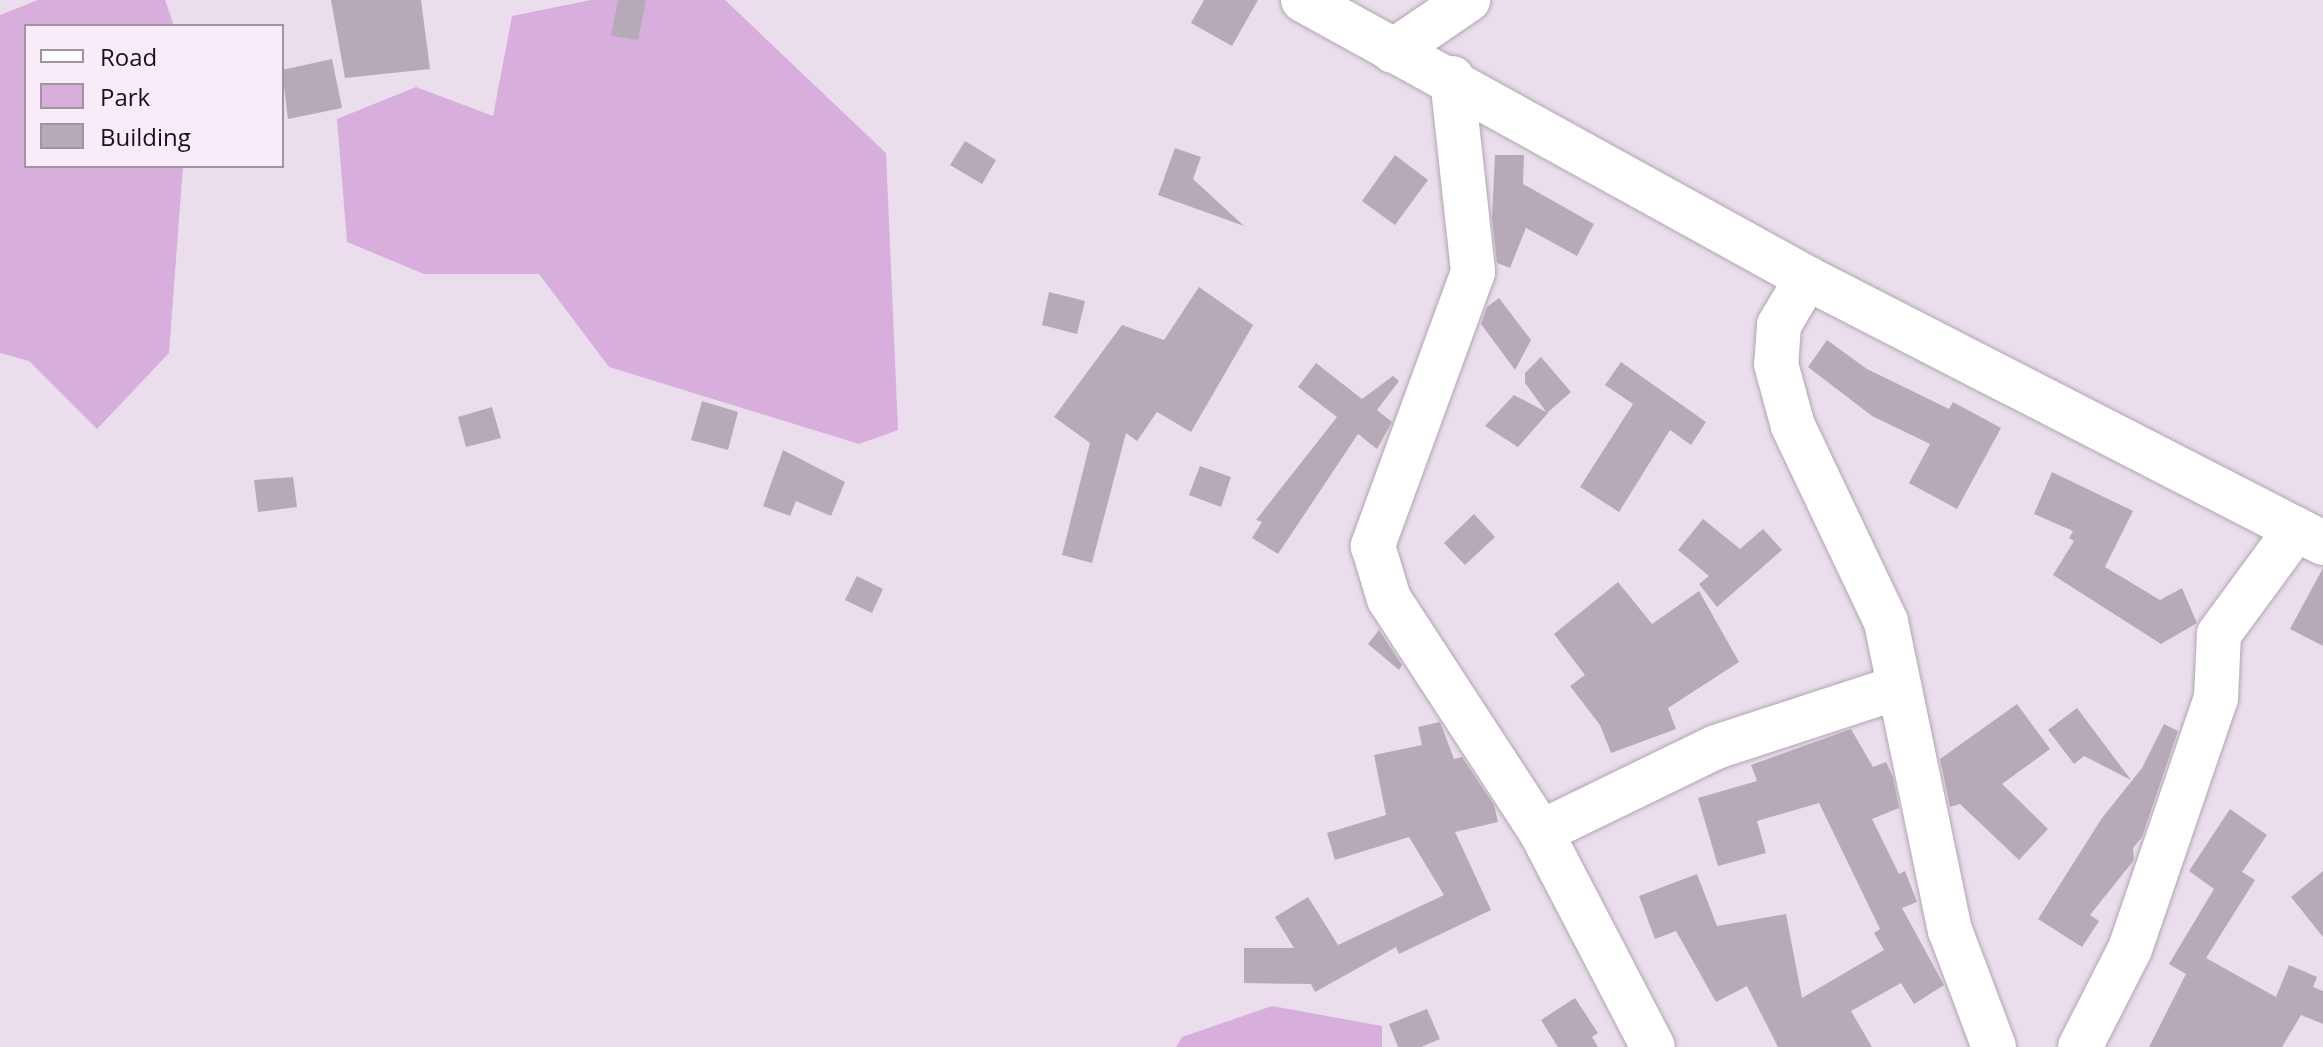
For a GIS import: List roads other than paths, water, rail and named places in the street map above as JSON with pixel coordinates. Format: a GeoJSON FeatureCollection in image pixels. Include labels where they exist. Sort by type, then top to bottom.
{"type":"FeatureCollection","features":[{"type":"Feature","properties":{"kind":"street"},"geometry":{"type":"LineString","coordinates":[[1303,0],[1393,51],[1452,78],[1807,278],[2310,536],[2219,634],[2216,698],[2130,949],[2080,1047]]}},
{"type":"Feature","properties":{"kind":"street"},"geometry":{"type":"LineString","coordinates":[[1393,51],[1468,0]]}},
{"type":"Feature","properties":{"kind":"street"},"geometry":{"type":"LineString","coordinates":[[1452,78],[1473,272],[1373,546],[1389,599],[1541,832],[1653,1047]]}},
{"type":"Feature","properties":{"kind":"street"},"geometry":{"type":"LineString","coordinates":[[1807,278],[1779,325],[1776,364],[1793,426],[1886,622],[1897,688],[1950,930],[1994,1047]]}},
{"type":"Feature","properties":{"kind":"street"},"geometry":{"type":"LineString","coordinates":[[1541,832],[1716,747],[1897,688]]}}]}
